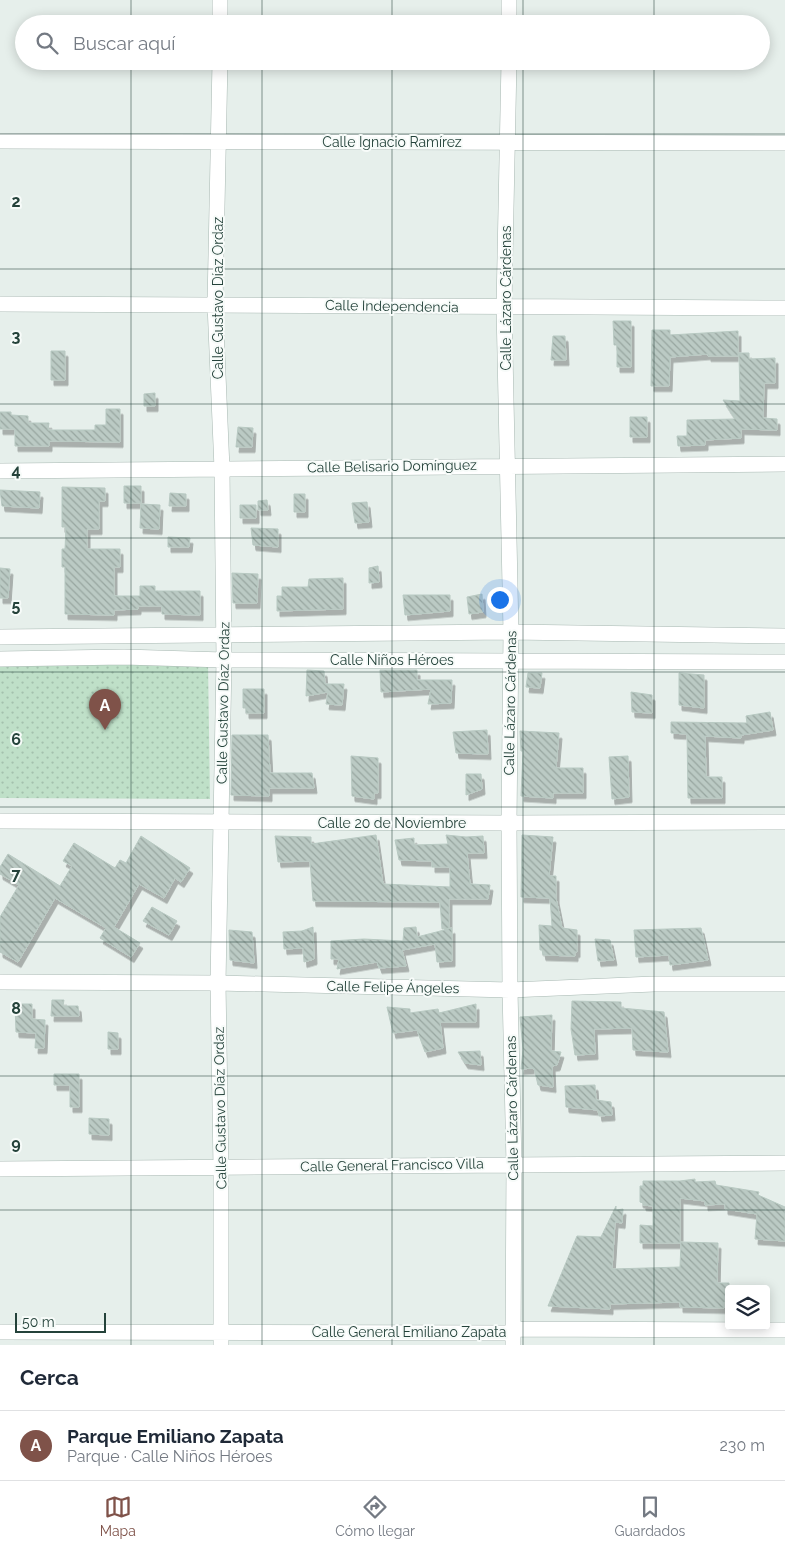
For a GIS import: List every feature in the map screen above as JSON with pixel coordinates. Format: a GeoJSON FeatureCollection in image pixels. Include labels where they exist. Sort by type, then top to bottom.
{"type":"FeatureCollection","features":[{"type":"Feature","properties":{"kind":"street"},"geometry":{"type":"LineString","coordinates":[[220,0],[220,15]]}},
{"type":"Feature","properties":{"kind":"street"},"geometry":{"type":"LineString","coordinates":[[509,0],[509,15]]}},
{"type":"Feature","properties":{"kind":"street","name":"Calle Gustavo Díaz Ordaz"},"geometry":{"type":"LineString","coordinates":[[220,70],[215,304],[222,469],[224,635],[218,983],[221,1339]]}},
{"type":"Feature","properties":{"kind":"street","name":"Calle Lázaro Cárdenas"},"geometry":{"type":"LineString","coordinates":[[509,70],[509,142],[504,307],[509,464],[511,632],[509,823],[514,1164],[513,1339]]}},
{"type":"Feature","properties":{"kind":"street","name":"Calle Ignacio Ramírez"},"geometry":{"type":"LineString","coordinates":[[0,142],[785,142]]}},
{"type":"Feature","properties":{"kind":"street","name":"Calle Independencia"},"geometry":{"type":"LineString","coordinates":[[0,304],[785,308]]}},
{"type":"Feature","properties":{"kind":"street","name":"Calle Belisario Domínguez"},"geometry":{"type":"LineString","coordinates":[[0,471],[509,464],[785,464]]}},
{"type":"Feature","properties":{"kind":"street","name":"Calle Niños Héroes"},"geometry":{"type":"LineString","coordinates":[[0,637],[511,632],[785,636]]}},
{"type":"Feature","properties":{"kind":"street","name":"Calle Niños Héroes"},"geometry":{"type":"LineString","coordinates":[[0,659],[124,657],[224,660],[785,662]]}},
{"type":"Feature","properties":{"kind":"street","name":"Calle 20 de Noviembre"},"geometry":{"type":"LineString","coordinates":[[0,821],[785,822]]}},
{"type":"Feature","properties":{"kind":"street","name":"Calle Felipe Ángeles"},"geometry":{"type":"LineString","coordinates":[[0,982],[218,983],[510,990],[654,984],[785,984]]}},
{"type":"Feature","properties":{"kind":"street","name":"Calle General Francisco Villa"},"geometry":{"type":"LineString","coordinates":[[0,1169],[785,1163]]}},
{"type":"Feature","properties":{"kind":"street","name":"Calle General Emiliano Zapata"},"geometry":{"type":"LineString","coordinates":[[0,1332],[221,1339],[513,1339],[513,1329],[785,1330]]}},
{"type":"Feature","properties":{"kind":"green space"},"geometry":{"type":"Polygon","coordinates":[[[0,661],[208,662],[210,799],[0,798],[0,661]]]}},
{"type":"Feature","properties":{"kind":"building"},"geometry":{"type":"Polygon","coordinates":[[[613,321],[631,321],[631,367],[617,367],[617,345],[614,345],[613,321]]]}},
{"type":"Feature","properties":{"kind":"building"},"geometry":{"type":"Polygon","coordinates":[[[652,330],[670,330],[670,335],[738,331],[738,356],[708,356],[708,354],[670,357],[669,386],[651,386],[652,330]]]}},
{"type":"Feature","properties":{"kind":"building"},"geometry":{"type":"Polygon","coordinates":[[[553,336],[565,336],[566,360],[551,360],[553,336]]]}},
{"type":"Feature","properties":{"kind":"building"},"geometry":{"type":"Polygon","coordinates":[[[51,351],[65,351],[65,380],[51,380],[51,351]]]}},
{"type":"Feature","properties":{"kind":"building"},"geometry":{"type":"Polygon","coordinates":[[[739,353],[749,353],[749,359],[775,358],[775,383],[764,383],[763,418],[777,419],[777,430],[741,429],[741,438],[705,440],[705,445],[678,446],[677,436],[687,436],[687,420],[735,419],[723,400],[740,401],[739,353]]]}},
{"type":"Feature","properties":{"kind":"building"},"geometry":{"type":"Polygon","coordinates":[[[155,393],[155,406],[144,406],[144,394],[155,393]]]}},
{"type":"Feature","properties":{"kind":"building"},"geometry":{"type":"Polygon","coordinates":[[[106,409],[120,409],[120,442],[49,441],[49,446],[15,446],[15,429],[0,429],[0,412],[11,412],[11,415],[28,416],[28,423],[49,423],[48,430],[95,430],[95,425],[106,425],[106,409]]]}},
{"type":"Feature","properties":{"kind":"building"},"geometry":{"type":"Polygon","coordinates":[[[630,417],[647,417],[647,437],[630,437],[630,417]]]}},
{"type":"Feature","properties":{"kind":"building"},"geometry":{"type":"Polygon","coordinates":[[[238,427],[253,428],[252,447],[236,447],[238,427]]]}},
{"type":"Feature","properties":{"kind":"building"},"geometry":{"type":"Polygon","coordinates":[[[124,486],[141,486],[141,503],[124,503],[124,486]]]}},
{"type":"Feature","properties":{"kind":"building"},"geometry":{"type":"Polygon","coordinates":[[[62,487],[105,488],[105,501],[99,501],[99,529],[87,529],[87,549],[120,549],[120,567],[114,567],[114,596],[140,596],[140,586],[155,586],[155,591],[200,591],[200,615],[162,614],[162,606],[138,606],[138,609],[114,610],[114,615],[65,614],[65,567],[62,567],[62,549],[65,549],[66,527],[62,527],[62,487]]]}},
{"type":"Feature","properties":{"kind":"building"},"geometry":{"type":"Polygon","coordinates":[[[0,490],[40,492],[39,508],[2,506],[0,490]]]}},
{"type":"Feature","properties":{"kind":"building"},"geometry":{"type":"Polygon","coordinates":[[[170,493],[186,494],[186,506],[169,506],[170,493]]]}},
{"type":"Feature","properties":{"kind":"building"},"geometry":{"type":"Polygon","coordinates":[[[294,494],[305,494],[305,512],[294,512],[294,494]]]}},
{"type":"Feature","properties":{"kind":"building"},"geometry":{"type":"Polygon","coordinates":[[[267,500],[268,510],[258,510],[258,501],[267,500]]]}},
{"type":"Feature","properties":{"kind":"building"},"geometry":{"type":"Polygon","coordinates":[[[367,502],[369,522],[355,523],[352,503],[367,502]]]}},
{"type":"Feature","properties":{"kind":"building"},"geometry":{"type":"Polygon","coordinates":[[[141,504],[160,505],[159,529],[140,528],[141,504]]]}},
{"type":"Feature","properties":{"kind":"building"},"geometry":{"type":"Polygon","coordinates":[[[240,505],[256,505],[256,518],[240,518],[240,505]]]}},
{"type":"Feature","properties":{"kind":"building"},"geometry":{"type":"Polygon","coordinates":[[[251,528],[278,529],[278,547],[253,545],[251,528]]]}},
{"type":"Feature","properties":{"kind":"building"},"geometry":{"type":"Polygon","coordinates":[[[168,537],[190,538],[189,547],[168,547],[168,537]]]}},
{"type":"Feature","properties":{"kind":"building"},"geometry":{"type":"Polygon","coordinates":[[[378,566],[379,582],[369,583],[369,568],[378,566]]]}},
{"type":"Feature","properties":{"kind":"building"},"geometry":{"type":"Polygon","coordinates":[[[0,568],[10,569],[8,598],[0,598],[0,568]]]}},
{"type":"Feature","properties":{"kind":"building"},"geometry":{"type":"Polygon","coordinates":[[[232,573],[258,574],[257,603],[233,603],[232,573]]]}},
{"type":"Feature","properties":{"kind":"building"},"geometry":{"type":"Polygon","coordinates":[[[343,578],[343,609],[277,611],[277,596],[282,596],[282,587],[308,587],[309,579],[343,578]]]}},
{"type":"Feature","properties":{"kind":"building"},"geometry":{"type":"Polygon","coordinates":[[[482,594],[483,612],[469,614],[467,597],[482,594]]]}},
{"type":"Feature","properties":{"kind":"building"},"geometry":{"type":"Polygon","coordinates":[[[403,595],[450,595],[450,611],[405,615],[403,595]]]}},
{"type":"Feature","properties":{"kind":"building"},"geometry":{"type":"Polygon","coordinates":[[[307,670],[324,671],[325,684],[344,684],[342,705],[326,704],[328,692],[306,696],[307,670]]]}},
{"type":"Feature","properties":{"kind":"building"},"geometry":{"type":"Polygon","coordinates":[[[380,670],[417,670],[417,680],[452,680],[451,703],[428,704],[431,689],[381,692],[380,670]]]}},
{"type":"Feature","properties":{"kind":"building"},"geometry":{"type":"Polygon","coordinates":[[[528,673],[542,673],[540,688],[526,687],[528,673]]]}},
{"type":"Feature","properties":{"kind":"building"},"geometry":{"type":"Polygon","coordinates":[[[679,673],[704,675],[704,708],[679,705],[679,673]]]}},
{"type":"Feature","properties":{"kind":"building"},"geometry":{"type":"Polygon","coordinates":[[[243,689],[264,689],[264,713],[246,713],[246,708],[243,708],[243,689]]]}},
{"type":"Feature","properties":{"kind":"building"},"geometry":{"type":"Polygon","coordinates":[[[631,692],[652,695],[652,713],[632,712],[631,692]]]}},
{"type":"Feature","properties":{"kind":"building"},"geometry":{"type":"Polygon","coordinates":[[[770,712],[773,730],[741,735],[741,738],[705,736],[706,777],[722,777],[722,798],[688,798],[687,734],[671,733],[671,722],[747,723],[746,716],[770,712]]]}},
{"type":"Feature","properties":{"kind":"building"},"geometry":{"type":"Polygon","coordinates":[[[487,730],[488,754],[456,753],[453,732],[487,730]]]}},
{"type":"Feature","properties":{"kind":"building"},"geometry":{"type":"Polygon","coordinates":[[[520,731],[559,733],[556,768],[583,768],[583,793],[553,793],[553,798],[521,796],[523,751],[521,751],[520,731]]]}},
{"type":"Feature","properties":{"kind":"building"},"geometry":{"type":"Polygon","coordinates":[[[232,735],[268,735],[270,773],[312,773],[314,788],[269,788],[269,796],[231,795],[232,735]]]}},
{"type":"Feature","properties":{"kind":"building"},"geometry":{"type":"Polygon","coordinates":[[[351,756],[378,758],[378,793],[374,793],[374,799],[352,796],[351,756]]]}},
{"type":"Feature","properties":{"kind":"building"},"geometry":{"type":"Polygon","coordinates":[[[628,756],[629,797],[612,799],[609,757],[628,756]]]}},
{"type":"Feature","properties":{"kind":"building"},"geometry":{"type":"Polygon","coordinates":[[[466,774],[481,774],[482,789],[466,795],[466,774]]]}},
{"type":"Feature","properties":{"kind":"building"},"geometry":{"type":"Polygon","coordinates":[[[376,835],[383,884],[450,887],[450,867],[432,867],[432,861],[399,860],[395,840],[414,838],[414,845],[448,844],[446,835],[483,836],[484,853],[467,853],[470,884],[490,885],[488,899],[449,899],[449,928],[442,929],[440,902],[313,901],[310,861],[278,862],[275,836],[311,837],[311,844],[376,835]]]}},
{"type":"Feature","properties":{"kind":"building"},"geometry":{"type":"Polygon","coordinates":[[[522,835],[553,837],[549,876],[556,876],[556,898],[562,928],[577,930],[577,952],[575,952],[575,956],[543,955],[542,950],[540,950],[539,925],[552,926],[550,898],[521,897],[522,835]]]}},
{"type":"Feature","properties":{"kind":"building"},"geometry":{"type":"Polygon","coordinates":[[[141,836],[190,868],[181,882],[175,878],[164,898],[139,884],[114,927],[140,943],[131,957],[100,938],[106,928],[55,898],[18,962],[0,952],[0,917],[19,885],[0,874],[0,867],[8,854],[60,886],[72,866],[63,861],[74,843],[115,868],[120,860],[126,863],[141,836]]]}},
{"type":"Feature","properties":{"kind":"building"},"geometry":{"type":"Polygon","coordinates":[[[152,907],[177,921],[169,935],[143,921],[152,907]]]}},
{"type":"Feature","properties":{"kind":"building"},"geometry":{"type":"Polygon","coordinates":[[[313,927],[314,959],[304,962],[303,948],[284,949],[283,932],[302,931],[313,927]]]}},
{"type":"Feature","properties":{"kind":"building"},"geometry":{"type":"Polygon","coordinates":[[[416,927],[417,937],[452,928],[452,961],[437,962],[435,944],[402,950],[406,966],[379,968],[377,962],[337,969],[339,959],[331,959],[331,941],[364,939],[403,941],[404,928],[416,927]]]}},
{"type":"Feature","properties":{"kind":"building"},"geometry":{"type":"Polygon","coordinates":[[[701,928],[708,960],[670,965],[669,955],[636,957],[634,930],[701,928]]]}},
{"type":"Feature","properties":{"kind":"building"},"geometry":{"type":"Polygon","coordinates":[[[229,930],[252,932],[254,963],[230,960],[229,930]]]}},
{"type":"Feature","properties":{"kind":"building"},"geometry":{"type":"Polygon","coordinates":[[[595,939],[610,940],[614,960],[598,961],[595,939]]]}},
{"type":"Feature","properties":{"kind":"building"},"geometry":{"type":"Polygon","coordinates":[[[52,1000],[64,1000],[63,1006],[78,1006],[79,1016],[51,1016],[52,1000]]]}},
{"type":"Feature","properties":{"kind":"building"},"geometry":{"type":"Polygon","coordinates":[[[572,1001],[621,1002],[621,1008],[664,1012],[668,1052],[633,1050],[632,1028],[594,1029],[595,1054],[575,1055],[571,1029],[572,1001]]]}},
{"type":"Feature","properties":{"kind":"building"},"geometry":{"type":"Polygon","coordinates":[[[15,1004],[32,1004],[32,1019],[45,1020],[44,1048],[35,1048],[36,1033],[16,1032],[15,1004]]]}},
{"type":"Feature","properties":{"kind":"building"},"geometry":{"type":"Polygon","coordinates":[[[476,1004],[476,1022],[440,1022],[443,1048],[425,1052],[417,1030],[393,1033],[387,1007],[410,1009],[410,1013],[438,1009],[439,1013],[476,1004]]]}},
{"type":"Feature","properties":{"kind":"building"},"geometry":{"type":"Polygon","coordinates":[[[552,1015],[551,1051],[561,1052],[557,1065],[552,1066],[553,1087],[538,1085],[534,1068],[521,1069],[523,1050],[520,1017],[552,1015]]]}},
{"type":"Feature","properties":{"kind":"building"},"geometry":{"type":"Polygon","coordinates":[[[108,1032],[118,1033],[118,1049],[108,1049],[108,1032]]]}},
{"type":"Feature","properties":{"kind":"building"},"geometry":{"type":"Polygon","coordinates":[[[480,1051],[481,1065],[465,1063],[458,1052],[480,1051]]]}},
{"type":"Feature","properties":{"kind":"building"},"geometry":{"type":"Polygon","coordinates":[[[54,1074],[79,1074],[79,1107],[70,1107],[70,1085],[54,1085],[54,1074]]]}},
{"type":"Feature","properties":{"kind":"building"},"geometry":{"type":"Polygon","coordinates":[[[595,1085],[596,1100],[611,1102],[612,1115],[599,1116],[598,1110],[566,1107],[565,1086],[595,1085]]]}},
{"type":"Feature","properties":{"kind":"building"},"geometry":{"type":"Polygon","coordinates":[[[89,1118],[109,1119],[109,1135],[89,1134],[89,1118]]]}},
{"type":"Feature","properties":{"kind":"building"},"geometry":{"type":"Polygon","coordinates":[[[695,1179],[695,1182],[715,1181],[716,1185],[759,1192],[758,1195],[785,1207],[785,1241],[755,1239],[757,1214],[725,1209],[725,1204],[705,1205],[705,1201],[680,1198],[680,1243],[640,1243],[640,1225],[653,1226],[653,1206],[643,1205],[640,1202],[640,1186],[643,1186],[643,1181],[695,1179]]]}},
{"type":"Feature","properties":{"kind":"building"},"geometry":{"type":"Polygon","coordinates":[[[616,1206],[616,1210],[623,1209],[622,1223],[615,1222],[612,1269],[680,1267],[681,1242],[718,1243],[717,1283],[729,1283],[729,1285],[725,1285],[724,1308],[680,1307],[680,1302],[610,1304],[610,1309],[548,1306],[577,1236],[601,1237],[616,1206]]]}},
{"type":"Feature","properties":{"kind":"place","name":"Parque Emiliano Zapata"},"geometry":{"type":"Point","coordinates":[105,730]}}]}
